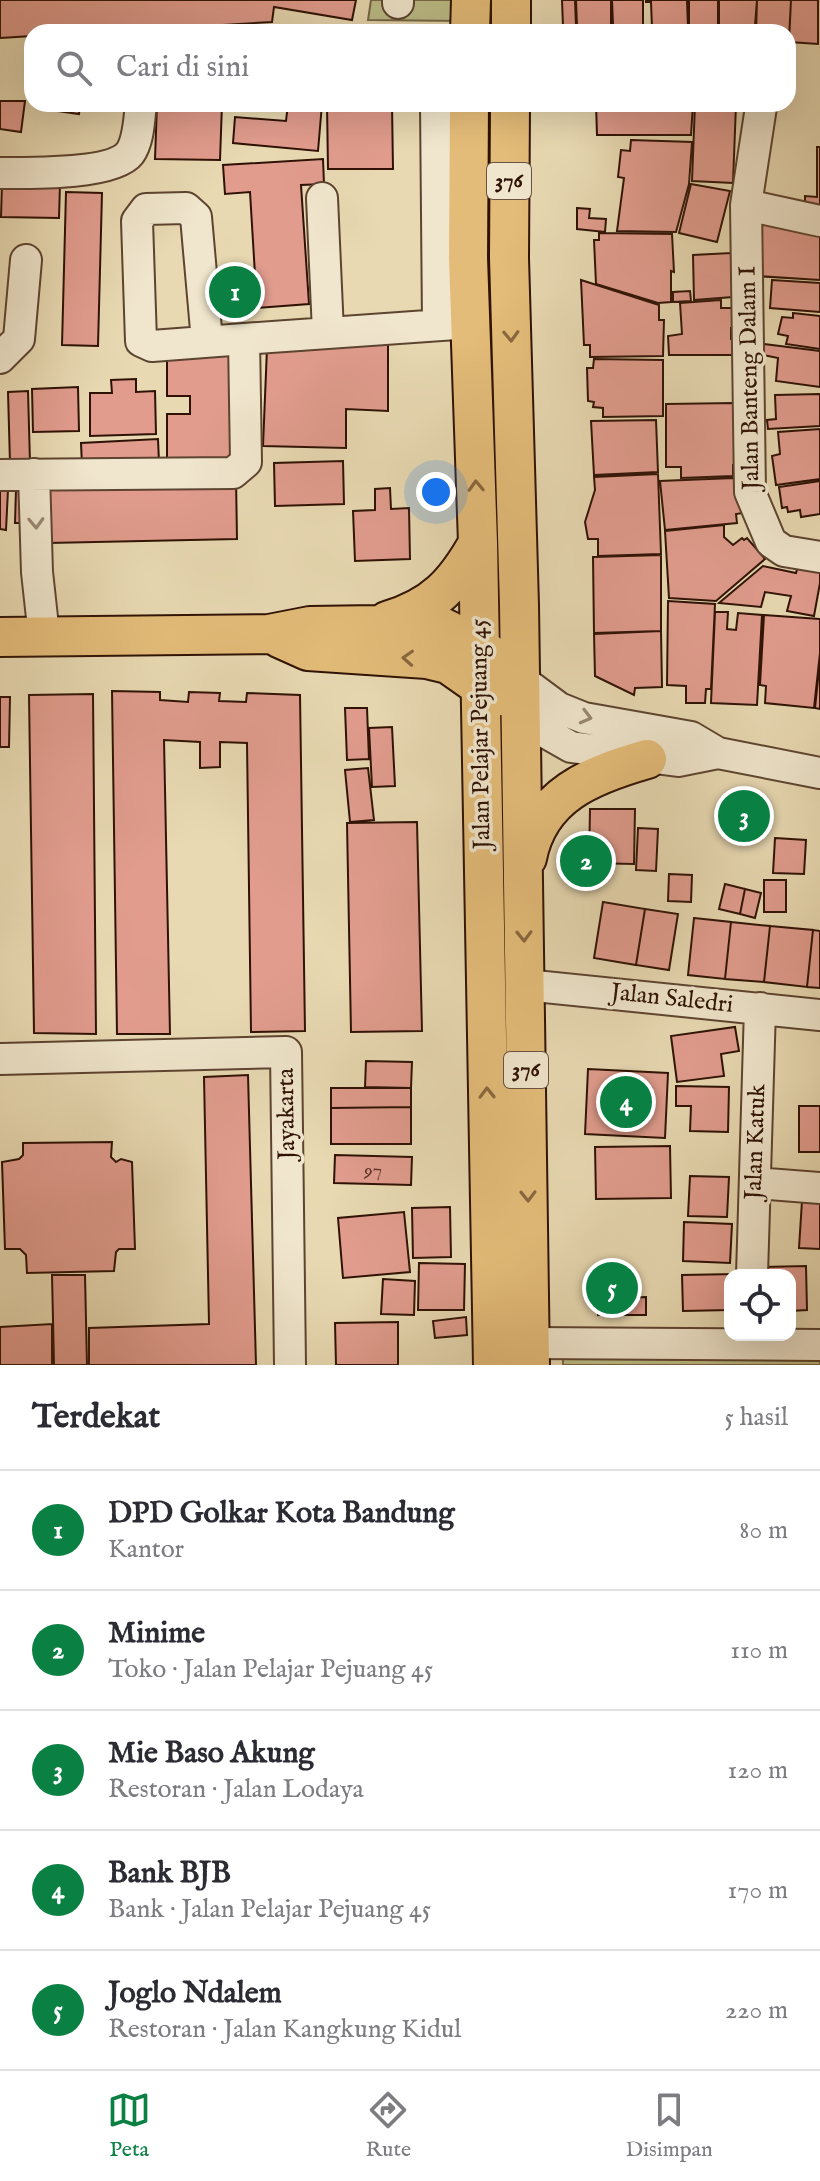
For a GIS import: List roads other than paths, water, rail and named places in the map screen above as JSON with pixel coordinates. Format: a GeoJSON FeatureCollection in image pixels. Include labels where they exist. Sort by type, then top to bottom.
{"type":"FeatureCollection","features":[{"type":"Feature","properties":{"kind":"main road"},"geometry":{"type":"LineString","coordinates":[[470,24],[471,0]]}},
{"type":"Feature","properties":{"kind":"main road"},"geometry":{"type":"LineString","coordinates":[[511,0],[511,24]]}},
{"type":"Feature","properties":{"kind":"main road","name":"Jalan Pelajar Pejuang 45"},"geometry":{"type":"LineString","coordinates":[[467,112],[452,162],[468,258],[454,324],[478,543],[493,1365]]}},
{"type":"Feature","properties":{"kind":"main road","name":"Jalan Pelajar Pejuang 45"},"geometry":{"type":"LineString","coordinates":[[510,112],[509,258],[520,679],[530,1354]]}},
{"type":"Feature","properties":{"kind":"main road"},"geometry":{"type":"LineString","coordinates":[[468,258],[471,268],[488,276],[498,274],[509,258]]}},
{"type":"Feature","properties":{"kind":"main road"},"geometry":{"type":"LineString","coordinates":[[377,625],[408,615],[431,603],[461,573],[478,543]]}},
{"type":"Feature","properties":{"kind":"main road"},"geometry":{"type":"LineString","coordinates":[[0,637],[269,634],[310,626],[442,627],[480,646],[520,679]]}},
{"type":"Feature","properties":{"kind":"main road"},"geometry":{"type":"LineString","coordinates":[[269,634],[308,651],[427,659],[448,664],[480,684],[520,718]]}},
{"type":"Feature","properties":{"kind":"main road"},"geometry":{"type":"LineString","coordinates":[[523,881],[530,844],[548,812],[575,785],[609,770],[647,759]]}},
{"type":"Feature","properties":{"kind":"street"},"geometry":{"type":"LineString","coordinates":[[0,173],[64,172],[114,163],[129,154],[139,128],[140,112]]}},
{"type":"Feature","properties":{"kind":"street"},"geometry":{"type":"LineString","coordinates":[[207,341],[196,217],[186,208],[146,209],[137,221],[141,341],[152,346],[454,324],[452,162],[438,112]]}},
{"type":"Feature","properties":{"kind":"street"},"geometry":{"type":"LineString","coordinates":[[760,112],[746,205],[820,221]]}},
{"type":"Feature","properties":{"kind":"street"},"geometry":{"type":"LineString","coordinates":[[322,198],[328,332]]}},
{"type":"Feature","properties":{"kind":"street","name":"Jalan Banteng Dalam I"},"geometry":{"type":"LineString","coordinates":[[746,205],[750,492],[771,542],[784,551],[820,557]]}},
{"type":"Feature","properties":{"kind":"street"},"geometry":{"type":"LineString","coordinates":[[0,358],[19,339],[26,260]]}},
{"type":"Feature","properties":{"kind":"street"},"geometry":{"type":"LineString","coordinates":[[0,475],[233,473],[246,462],[244,339]]}},
{"type":"Feature","properties":{"kind":"street"},"geometry":{"type":"LineString","coordinates":[[34,474],[37,572],[44,636]]}},
{"type":"Feature","properties":{"kind":"street"},"geometry":{"type":"LineString","coordinates":[[520,679],[559,708],[584,718],[691,737],[718,753],[820,773]]}},
{"type":"Feature","properties":{"kind":"street"},"geometry":{"type":"LineString","coordinates":[[520,718],[571,747],[678,761],[718,753]]}},
{"type":"Feature","properties":{"kind":"street","name":"Jalan Saledri"},"geometry":{"type":"LineString","coordinates":[[525,985],[820,1015]]}},
{"type":"Feature","properties":{"kind":"street","name":"Jalan Katuk"},"geometry":{"type":"LineString","coordinates":[[752,1269],[760,1008]]}},
{"type":"Feature","properties":{"kind":"street","name":"Jayakarta"},"geometry":{"type":"LineString","coordinates":[[0,1059],[286,1052],[290,1365]]}},
{"type":"Feature","properties":{"kind":"street"},"geometry":{"type":"LineString","coordinates":[[755,1183],[820,1188]]}},
{"type":"Feature","properties":{"kind":"street"},"geometry":{"type":"LineString","coordinates":[[530,1354],[820,1345]]}},
{"type":"Feature","properties":{"kind":"place","name":"DPD Golkar Kota Bandung"},"geometry":{"type":"Point","coordinates":[235,292]}},
{"type":"Feature","properties":{"kind":"place","name":"Mie Baso Akung"},"geometry":{"type":"Point","coordinates":[744,816]}},
{"type":"Feature","properties":{"kind":"place","name":"Minime"},"geometry":{"type":"Point","coordinates":[586,861]}},
{"type":"Feature","properties":{"kind":"place","name":"Bank BJB"},"geometry":{"type":"Point","coordinates":[626,1102]}},
{"type":"Feature","properties":{"kind":"place","name":"Joglo Ndalem"},"geometry":{"type":"Point","coordinates":[612,1288]}}]}
